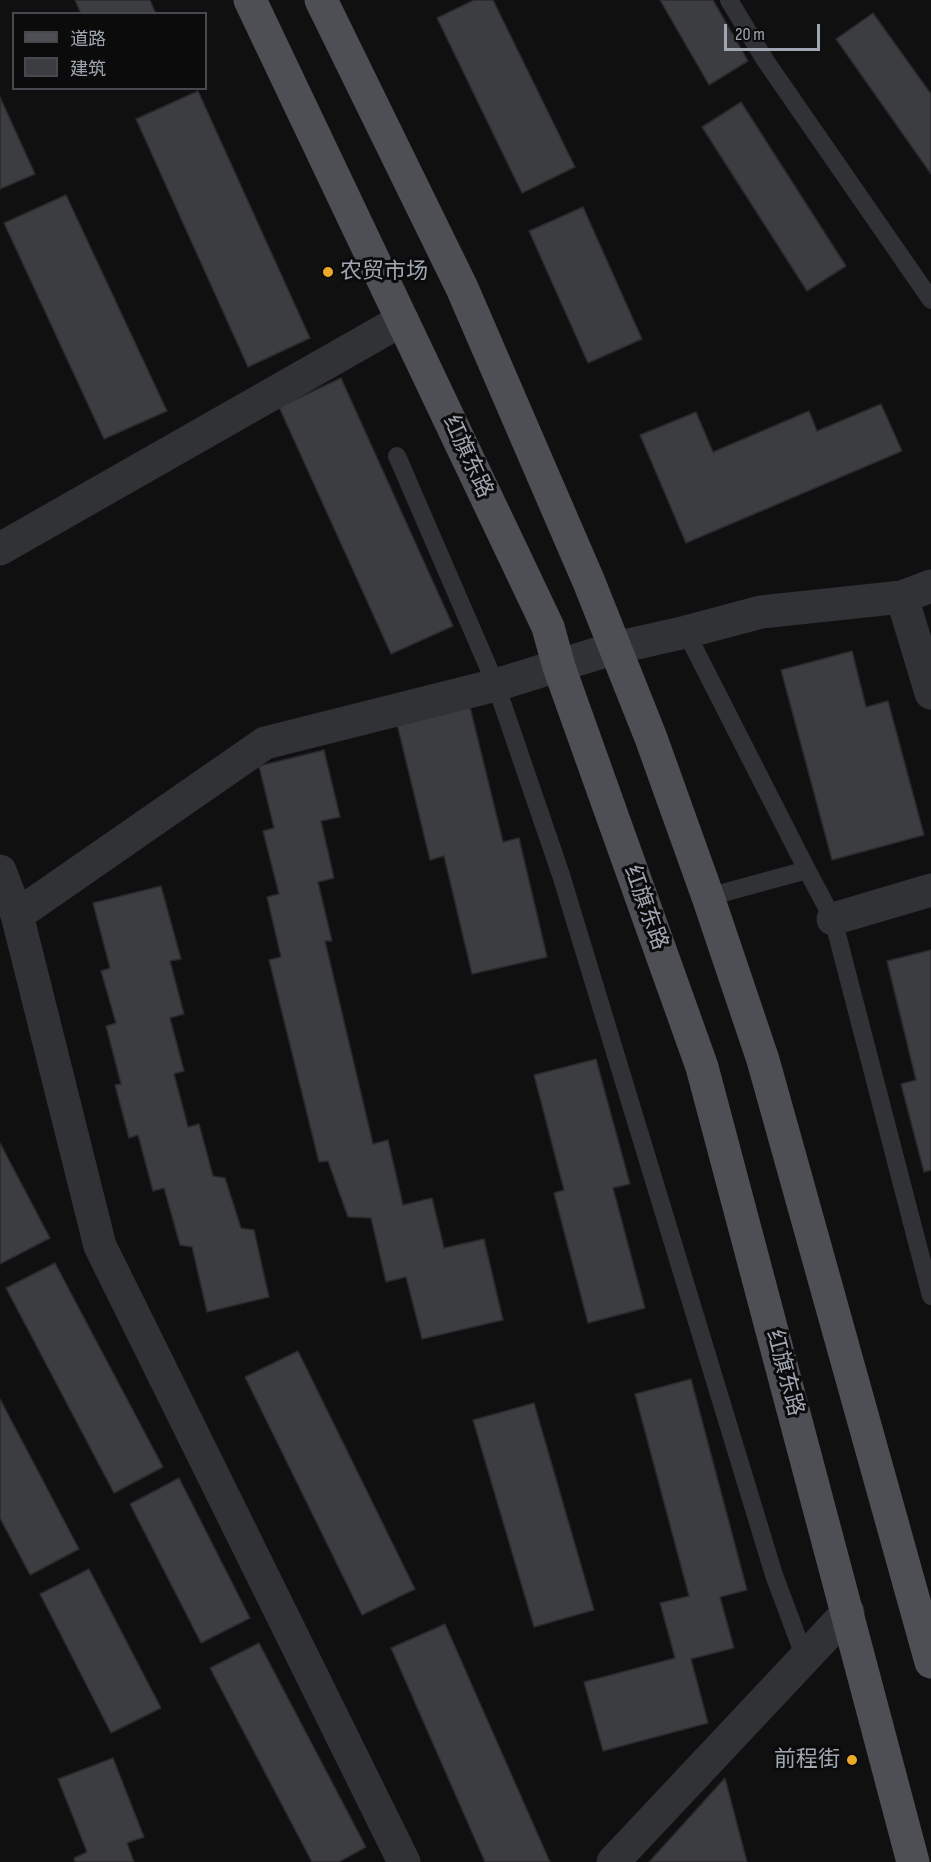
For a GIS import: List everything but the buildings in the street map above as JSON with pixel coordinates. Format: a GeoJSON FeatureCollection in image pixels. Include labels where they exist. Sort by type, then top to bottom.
{"type":"FeatureCollection","features":[{"type":"Feature","properties":{"kind":"main road","name":"红旗东路"},"geometry":{"type":"LineString","coordinates":[[250,0],[548,627],[559,667],[702,1067],[913,1862]]}},
{"type":"Feature","properties":{"kind":"main road"},"geometry":{"type":"LineString","coordinates":[[321,0],[462,288],[589,582],[651,738],[763,1060],[931,1662]]}},
{"type":"Feature","properties":{"kind":"street"},"geometry":{"type":"LineString","coordinates":[[0,549],[402,320]]}},
{"type":"Feature","properties":{"kind":"street"},"geometry":{"type":"LineString","coordinates":[[17,915],[265,743],[496,685],[615,648],[761,612],[916,591],[931,693]]}},
{"type":"Feature","properties":{"kind":"street"},"geometry":{"type":"LineString","coordinates":[[0,871],[17,915],[100,1246],[404,1862]]}},
{"type":"Feature","properties":{"kind":"street"},"geometry":{"type":"LineString","coordinates":[[833,919],[931,890]]}},
{"type":"Feature","properties":{"kind":"street"},"geometry":{"type":"LineString","coordinates":[[613,1862],[848,1612]]}},
{"type":"Feature","properties":{"kind":"lane"},"geometry":{"type":"LineString","coordinates":[[729,0],[765,60],[931,300]]}},
{"type":"Feature","properties":{"kind":"lane"},"geometry":{"type":"LineString","coordinates":[[397,456],[496,685],[561,874],[774,1575],[805,1658]]}},
{"type":"Feature","properties":{"kind":"lane"},"geometry":{"type":"LineString","coordinates":[[686,632],[833,919],[931,1296]]}},
{"type":"Feature","properties":{"kind":"lane"},"geometry":{"type":"LineString","coordinates":[[708,897],[807,870]]}},
{"type":"Feature","properties":{"kind":"place","name":"农贸市场"},"geometry":{"type":"Point","coordinates":[328,272]}},
{"type":"Feature","properties":{"kind":"place","name":"前程街"},"geometry":{"type":"Point","coordinates":[852,1760]}}]}
